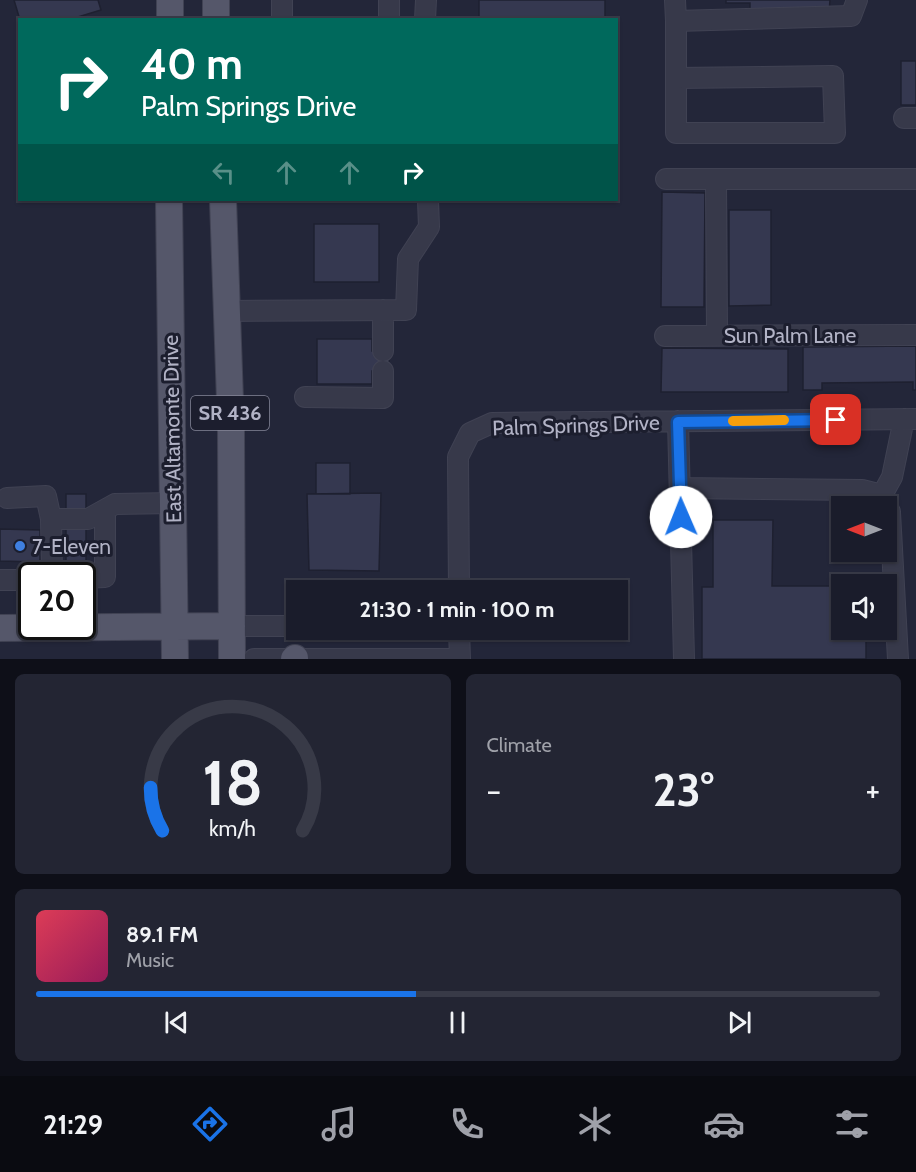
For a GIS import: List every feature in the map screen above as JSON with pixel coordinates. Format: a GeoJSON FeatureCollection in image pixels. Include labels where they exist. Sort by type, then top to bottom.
{"type":"FeatureCollection","features":[{"type":"Feature","properties":{"kind":"main road"},"geometry":{"type":"LineString","coordinates":[[170,0],[170,18]]}},
{"type":"Feature","properties":{"kind":"main road"},"geometry":{"type":"LineString","coordinates":[[216,0],[216,18]]}},
{"type":"Feature","properties":{"kind":"main road","name":"East Altamonte Drive"},"geometry":{"type":"LineString","coordinates":[[170,201],[175,659]]}},
{"type":"Feature","properties":{"kind":"main road","name":"SR 436"},"geometry":{"type":"LineString","coordinates":[[223,201],[231,429],[232,659]]}},
{"type":"Feature","properties":{"kind":"main road"},"geometry":{"type":"LineString","coordinates":[[96,627],[232,626]]}},
{"type":"Feature","properties":{"kind":"main road"},"geometry":{"type":"LineString","coordinates":[[0,628],[18,627]]}},
{"type":"Feature","properties":{"kind":"street"},"geometry":{"type":"LineString","coordinates":[[282,0],[282,18]]}},
{"type":"Feature","properties":{"kind":"street"},"geometry":{"type":"LineString","coordinates":[[389,0],[389,18]]}},
{"type":"Feature","properties":{"kind":"street"},"geometry":{"type":"LineString","coordinates":[[425,18],[426,0]]}},
{"type":"Feature","properties":{"kind":"street"},"geometry":{"type":"LineString","coordinates":[[675,0],[676,133],[835,133],[833,76],[676,78]]}},
{"type":"Feature","properties":{"kind":"street"},"geometry":{"type":"LineString","coordinates":[[676,21],[851,16],[857,0]]}},
{"type":"Feature","properties":{"kind":"street"},"geometry":{"type":"LineString","coordinates":[[666,179],[916,179]]}},
{"type":"Feature","properties":{"kind":"street"},"geometry":{"type":"LineString","coordinates":[[716,179],[717,335]]}},
{"type":"Feature","properties":{"kind":"street"},"geometry":{"type":"LineString","coordinates":[[227,311],[406,310],[408,259],[429,227],[428,201]]}},
{"type":"Feature","properties":{"kind":"street"},"geometry":{"type":"LineString","coordinates":[[383,310],[383,351]]}},
{"type":"Feature","properties":{"kind":"street","name":"Sun Palm Lane"},"geometry":{"type":"LineString","coordinates":[[665,336],[916,335]]}},
{"type":"Feature","properties":{"kind":"street"},"geometry":{"type":"LineString","coordinates":[[305,397],[383,398],[383,371]]}},
{"type":"Feature","properties":{"kind":"street"},"geometry":{"type":"LineString","coordinates":[[882,495],[892,477],[910,419]]}},
{"type":"Feature","properties":{"kind":"street","name":"Palm Springs Drive"},"geometry":{"type":"LineString","coordinates":[[459,580],[458,457],[470,433],[492,423],[910,419]]}},
{"type":"Feature","properties":{"kind":"street"},"geometry":{"type":"LineString","coordinates":[[678,422],[684,659]]}},
{"type":"Feature","properties":{"kind":"street"},"geometry":{"type":"LineString","coordinates":[[680,488],[862,490],[882,495]]}},
{"type":"Feature","properties":{"kind":"street"},"geometry":{"type":"LineString","coordinates":[[882,495],[890,512],[898,659]]}},
{"type":"Feature","properties":{"kind":"street"},"geometry":{"type":"LineString","coordinates":[[7,498],[46,496],[51,519],[52,562]]}},
{"type":"Feature","properties":{"kind":"street"},"geometry":{"type":"LineString","coordinates":[[51,519],[88,519],[115,504],[173,503]]}},
{"type":"Feature","properties":{"kind":"street"},"geometry":{"type":"LineString","coordinates":[[96,578],[105,578],[105,510]]}},
{"type":"Feature","properties":{"kind":"street"},"geometry":{"type":"LineString","coordinates":[[0,580],[18,580]]}},
{"type":"Feature","properties":{"kind":"street"},"geometry":{"type":"LineString","coordinates":[[232,626],[286,626]]}},
{"type":"Feature","properties":{"kind":"street"},"geometry":{"type":"LineString","coordinates":[[254,659],[460,659],[459,640]]}},
{"type":"Feature","properties":{"kind":"building"},"geometry":{"type":"Polygon","coordinates":[[[14,0],[98,0],[101,10],[75,18],[19,18],[14,0]]]}},
{"type":"Feature","properties":{"kind":"building"},"geometry":{"type":"Polygon","coordinates":[[[479,0],[605,0],[605,18],[479,18],[479,0]]]}},
{"type":"Feature","properties":{"kind":"building"},"geometry":{"type":"Polygon","coordinates":[[[726,0],[830,0],[829,14],[750,14],[750,3],[726,3],[726,0]]]}},
{"type":"Feature","properties":{"kind":"building"},"geometry":{"type":"Polygon","coordinates":[[[901,61],[916,61],[916,105],[901,105],[901,61]]]}},
{"type":"Feature","properties":{"kind":"building"},"geometry":{"type":"Polygon","coordinates":[[[662,192],[705,193],[704,307],[661,307],[662,192]]]}},
{"type":"Feature","properties":{"kind":"building"},"geometry":{"type":"Polygon","coordinates":[[[729,210],[771,210],[771,305],[729,306],[729,210]]]}},
{"type":"Feature","properties":{"kind":"building"},"geometry":{"type":"Polygon","coordinates":[[[314,224],[379,224],[379,282],[314,282],[314,224]]]}},
{"type":"Feature","properties":{"kind":"building"},"geometry":{"type":"Polygon","coordinates":[[[317,339],[372,339],[372,351],[389,351],[389,371],[372,371],[372,384],[317,384],[317,339]]]}},
{"type":"Feature","properties":{"kind":"building"},"geometry":{"type":"Polygon","coordinates":[[[916,346],[916,390],[913,390],[913,382],[822,383],[822,390],[803,390],[803,347],[916,346]]]}},
{"type":"Feature","properties":{"kind":"building"},"geometry":{"type":"Polygon","coordinates":[[[662,348],[788,349],[788,392],[661,392],[662,348]]]}},
{"type":"Feature","properties":{"kind":"building"},"geometry":{"type":"Polygon","coordinates":[[[316,463],[350,463],[350,494],[316,494],[316,463]]]}},
{"type":"Feature","properties":{"kind":"building"},"geometry":{"type":"Polygon","coordinates":[[[381,493],[379,571],[309,570],[307,494],[381,493]]]}},
{"type":"Feature","properties":{"kind":"building"},"geometry":{"type":"Polygon","coordinates":[[[66,494],[86,494],[86,562],[66,562],[66,494]]]}},
{"type":"Feature","properties":{"kind":"building"},"geometry":{"type":"Polygon","coordinates":[[[713,520],[773,520],[772,586],[831,586],[831,640],[866,640],[866,659],[702,659],[702,587],[713,587],[713,520]]]}},
{"type":"Feature","properties":{"kind":"building","name":"7-Eleven"},"geometry":{"type":"Polygon","coordinates":[[[0,529],[40,530],[40,562],[0,561],[0,529]]]}},
{"type":"Feature","properties":{"kind":"slow traffic"},"geometry":{"type":"LineString","coordinates":[[733,421],[784,420]]}},
{"type":"Feature","properties":{"kind":"place","name":"7-Eleven"},"geometry":{"type":"Point","coordinates":[20,546]}},
{"type":"Feature","properties":{"kind":"route"},"geometry":{"type":"LineString","coordinates":[[681,517],[678,422],[836,420]]}}]}
